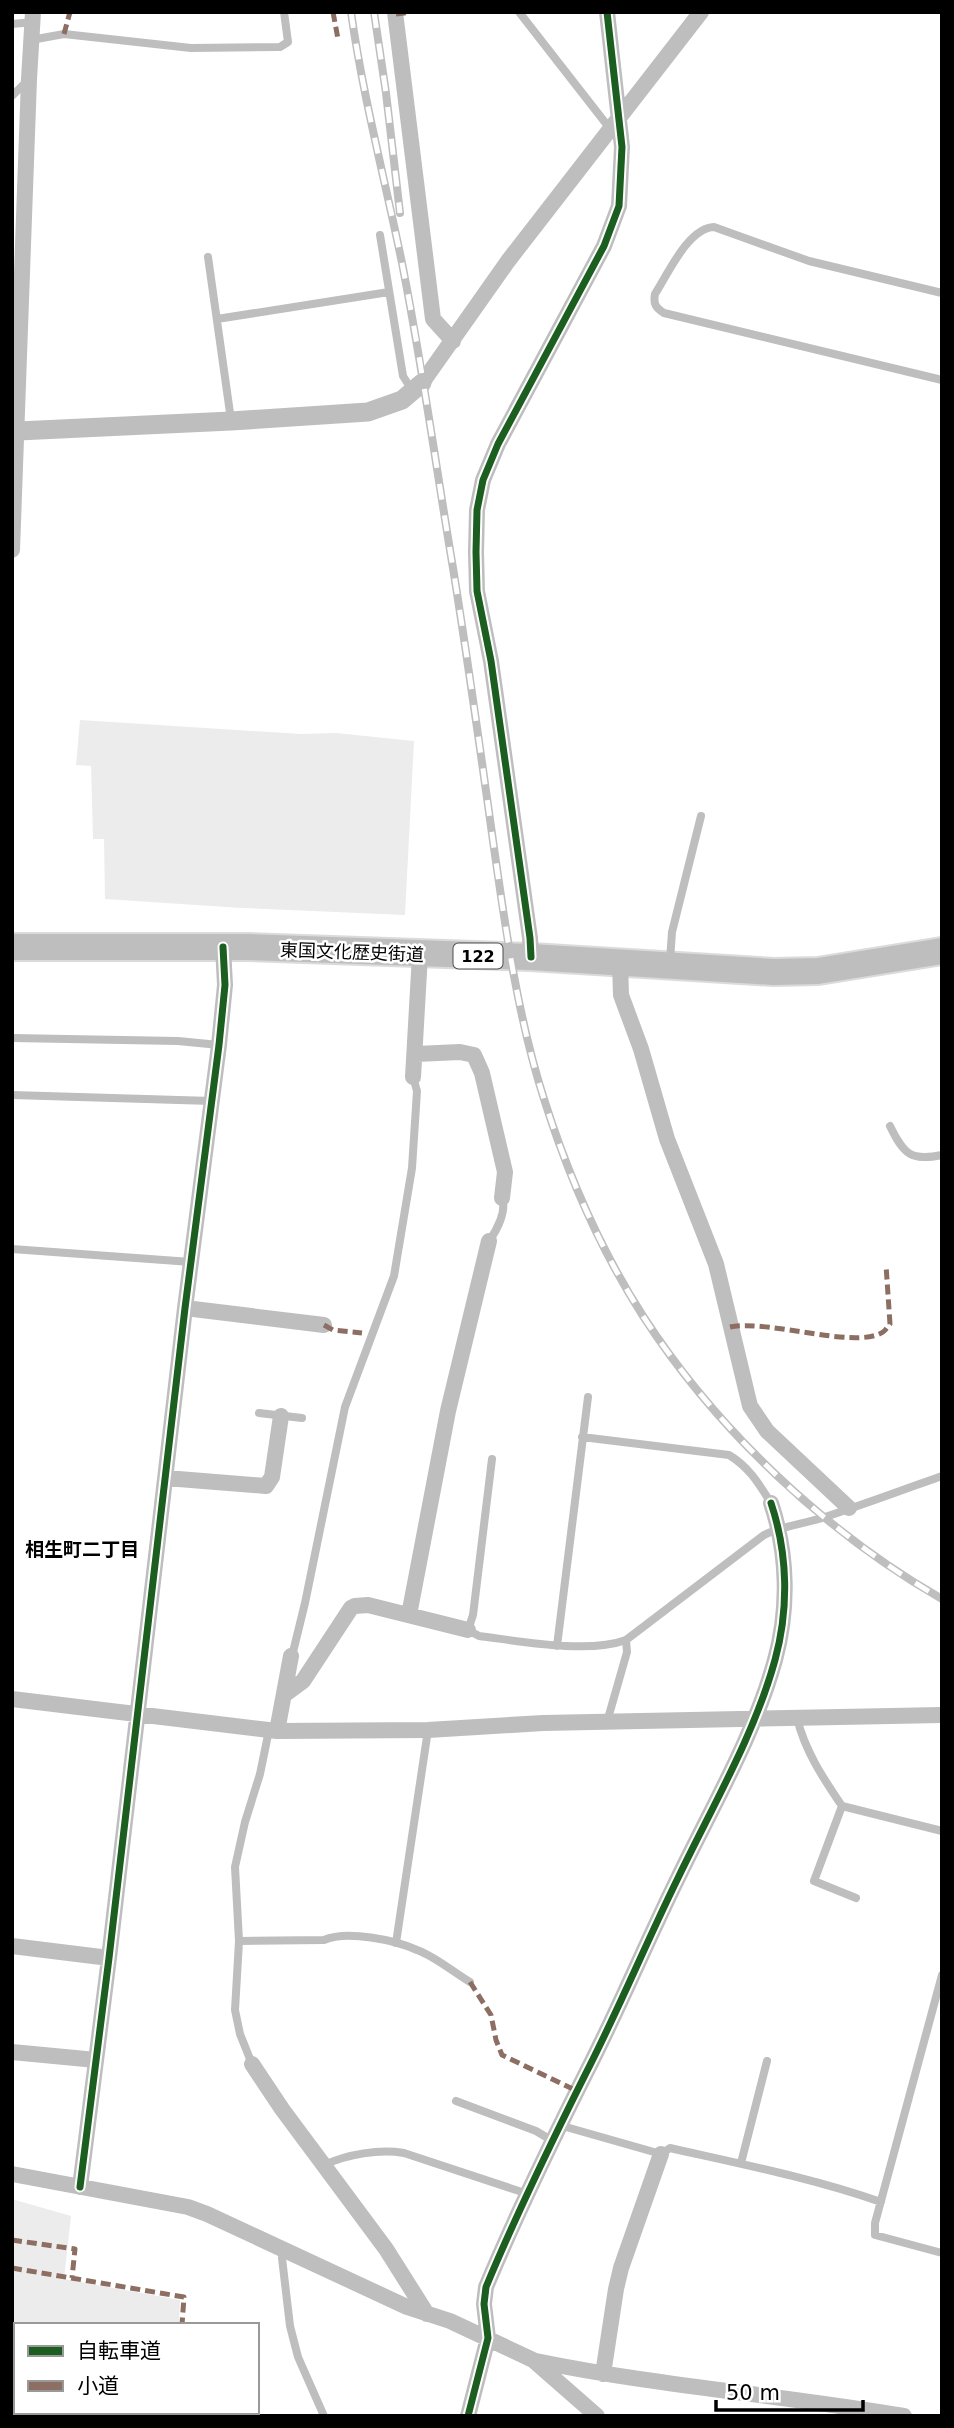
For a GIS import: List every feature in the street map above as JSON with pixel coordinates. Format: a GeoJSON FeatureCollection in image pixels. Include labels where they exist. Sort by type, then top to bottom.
{"type":"FeatureCollection","features":[{"type":"Feature","properties":{"kind":"highway","name":"東国文化歴史街道"},"geometry":{"type":"LineString","coordinates":[[12,947],[223,947],[531,957],[728,971],[818,971],[942,951]]}},
{"type":"Feature","properties":{"kind":"street"},"geometry":{"type":"LineString","coordinates":[[396,12],[433,319],[453,341]]}},
{"type":"Feature","properties":{"kind":"street"},"geometry":{"type":"LineString","coordinates":[[531,957],[503,740],[477,591],[479,496],[483,480],[509,422],[613,226],[621,186],[622,147],[615,125],[607,12]]}},
{"type":"Feature","properties":{"kind":"street"},"geometry":{"type":"LineString","coordinates":[[15,431],[368,412],[392,405],[417,388],[587,157],[615,125],[701,12]]}},
{"type":"Feature","properties":{"kind":"street"},"geometry":{"type":"LineString","coordinates":[[12,550],[33,17]]}},
{"type":"Feature","properties":{"kind":"street"},"geometry":{"type":"LineString","coordinates":[[80,2186],[110,1958],[219,1045],[225,985],[223,947]]}},
{"type":"Feature","properties":{"kind":"street"},"geometry":{"type":"LineString","coordinates":[[413,1077],[420,955]]}},
{"type":"Feature","properties":{"kind":"street"},"geometry":{"type":"LineString","coordinates":[[620,962],[621,995],[641,1049],[667,1139],[716,1264],[750,1406],[767,1431],[849,1508]]}},
{"type":"Feature","properties":{"kind":"street"},"geometry":{"type":"LineString","coordinates":[[416,1054],[460,1052],[474,1055],[482,1073],[505,1172],[502,1198]]}},
{"type":"Feature","properties":{"kind":"street"},"geometry":{"type":"LineString","coordinates":[[409,1615],[448,1411],[489,1241]]}},
{"type":"Feature","properties":{"kind":"street"},"geometry":{"type":"LineString","coordinates":[[186,1308],[324,1325]]}},
{"type":"Feature","properties":{"kind":"street"},"geometry":{"type":"LineString","coordinates":[[166,1478],[266,1486],[272,1478],[281,1416]]}},
{"type":"Feature","properties":{"kind":"street"},"geometry":{"type":"LineString","coordinates":[[468,2416],[488,2338],[484,2304],[486,2287],[555,2132],[586,2074],[753,1718],[774,1661],[784,1612],[786,1586],[779,1528],[771,1503]]}},
{"type":"Feature","properties":{"kind":"street"},"geometry":{"type":"LineString","coordinates":[[284,1695],[303,1681],[351,1608],[355,1606],[368,1605],[468,1630]]}},
{"type":"Feature","properties":{"kind":"street"},"geometry":{"type":"LineString","coordinates":[[273,1730],[292,1656]]}},
{"type":"Feature","properties":{"kind":"street"},"geometry":{"type":"LineString","coordinates":[[12,1699],[273,1730],[428,1730],[607,1722],[942,1715]]}},
{"type":"Feature","properties":{"kind":"street"},"geometry":{"type":"LineString","coordinates":[[12,1946],[110,1958]]}},
{"type":"Feature","properties":{"kind":"street"},"geometry":{"type":"LineString","coordinates":[[12,2052],[96,2060]]}},
{"type":"Feature","properties":{"kind":"street"},"geometry":{"type":"LineString","coordinates":[[252,2064],[282,2109],[386,2249],[427,2314]]}},
{"type":"Feature","properties":{"kind":"street"},"geometry":{"type":"LineString","coordinates":[[603,2374],[621,2268],[661,2154]]}},
{"type":"Feature","properties":{"kind":"street"},"geometry":{"type":"LineString","coordinates":[[12,2174],[197,2210],[407,2307],[488,2338],[533,2360],[603,2374],[839,2410],[904,2416]]}},
{"type":"Feature","properties":{"kind":"street"},"geometry":{"type":"LineString","coordinates":[[533,2360],[597,2416]]}},
{"type":"Feature","properties":{"kind":"lane"},"geometry":{"type":"LineString","coordinates":[[30,40],[64,34],[191,48],[280,47],[288,42],[284,12]]}},
{"type":"Feature","properties":{"kind":"lane"},"geometry":{"type":"LineString","coordinates":[[519,12],[615,125]]}},
{"type":"Feature","properties":{"kind":"lane"},"geometry":{"type":"LineString","coordinates":[[12,24],[33,17]]}},
{"type":"Feature","properties":{"kind":"lane"},"geometry":{"type":"LineString","coordinates":[[12,96],[29,79]]}},
{"type":"Feature","properties":{"kind":"lane"},"geometry":{"type":"LineString","coordinates":[[942,292],[809,261],[714,227],[707,227],[691,238],[655,294],[654,301],[657,309],[664,313],[942,380]]}},
{"type":"Feature","properties":{"kind":"lane"},"geometry":{"type":"LineString","coordinates":[[380,235],[403,376],[417,388]]}},
{"type":"Feature","properties":{"kind":"lane"},"geometry":{"type":"LineString","coordinates":[[208,257],[231,421]]}},
{"type":"Feature","properties":{"kind":"lane"},"geometry":{"type":"LineString","coordinates":[[217,319],[389,292]]}},
{"type":"Feature","properties":{"kind":"lane"},"geometry":{"type":"LineString","coordinates":[[670,967],[672,932],[701,816]]}},
{"type":"Feature","properties":{"kind":"lane"},"geometry":{"type":"LineString","coordinates":[[12,1038],[178,1041],[219,1045]]}},
{"type":"Feature","properties":{"kind":"lane"},"geometry":{"type":"LineString","coordinates":[[292,1656],[345,1407],[394,1276],[412,1168],[417,1091],[413,1077]]}},
{"type":"Feature","properties":{"kind":"lane"},"geometry":{"type":"LineString","coordinates":[[12,1095],[212,1101]]}},
{"type":"Feature","properties":{"kind":"lane"},"geometry":{"type":"LineString","coordinates":[[890,1126],[897,1139],[913,1157],[922,1159],[942,1154]]}},
{"type":"Feature","properties":{"kind":"lane"},"geometry":{"type":"LineString","coordinates":[[489,1241],[499,1224],[504,1204],[502,1198]]}},
{"type":"Feature","properties":{"kind":"lane"},"geometry":{"type":"LineString","coordinates":[[12,1249],[191,1262]]}},
{"type":"Feature","properties":{"kind":"lane"},"geometry":{"type":"LineString","coordinates":[[556,1646],[588,1397]]}},
{"type":"Feature","properties":{"kind":"lane"},"geometry":{"type":"LineString","coordinates":[[259,1413],[302,1418]]}},
{"type":"Feature","properties":{"kind":"lane"},"geometry":{"type":"LineString","coordinates":[[582,1437],[729,1455],[752,1474],[771,1503]]}},
{"type":"Feature","properties":{"kind":"lane"},"geometry":{"type":"LineString","coordinates":[[492,1459],[473,1615],[468,1630],[479,1636],[556,1646],[616,1643],[626,1640],[764,1535],[942,1476]]}},
{"type":"Feature","properties":{"kind":"lane"},"geometry":{"type":"LineString","coordinates":[[607,1722],[627,1652],[626,1640]]}},
{"type":"Feature","properties":{"kind":"lane"},"geometry":{"type":"LineString","coordinates":[[797,1718],[816,1766],[842,1806],[942,1831]]}},
{"type":"Feature","properties":{"kind":"lane"},"geometry":{"type":"LineString","coordinates":[[252,2064],[234,2010],[239,1941],[234,1867],[273,1730]]}},
{"type":"Feature","properties":{"kind":"lane"},"geometry":{"type":"LineString","coordinates":[[396,1943],[428,1730]]}},
{"type":"Feature","properties":{"kind":"lane"},"geometry":{"type":"LineString","coordinates":[[842,1806],[814,1881],[856,1898]]}},
{"type":"Feature","properties":{"kind":"lane"},"geometry":{"type":"LineString","coordinates":[[239,1941],[324,1940],[334,1936],[396,1943],[419,1951],[470,1982]]}},
{"type":"Feature","properties":{"kind":"lane"},"geometry":{"type":"LineString","coordinates":[[942,1975],[875,2223],[875,2235],[942,2253]]}},
{"type":"Feature","properties":{"kind":"lane"},"geometry":{"type":"LineString","coordinates":[[741,2164],[767,2061]]}},
{"type":"Feature","properties":{"kind":"lane"},"geometry":{"type":"LineString","coordinates":[[456,2101],[536,2131],[555,2132],[661,2154],[670,2148],[836,2187],[881,2202]]}},
{"type":"Feature","properties":{"kind":"lane"},"geometry":{"type":"LineString","coordinates":[[324,2165],[338,2159],[388,2151],[404,2153],[528,2194]]}},
{"type":"Feature","properties":{"kind":"lane"},"geometry":{"type":"LineString","coordinates":[[284,2250],[282,2258],[290,2326],[298,2357],[324,2416]]}},
{"type":"Feature","properties":{"kind":"shaded area"},"geometry":{"type":"Polygon","coordinates":[[[80,720],[301,734],[336,733],[414,741],[405,915],[105,899],[104,839],[93,839],[91,766],[76,765],[80,720]]]}},
{"type":"Feature","properties":{"kind":"shaded area"},"geometry":{"type":"Polygon","coordinates":[[[12,2199],[71,2216],[64,2279],[180,2300],[179,2323],[14,2323],[12,2376],[12,2199]]]}},
{"type":"Feature","properties":{"kind":"railway"},"geometry":{"type":"LineString","coordinates":[[351,12],[416,339],[459,603],[514,975],[535,1068],[564,1156],[586,1211],[627,1291],[672,1358],[704,1398],[739,1438],[815,1510],[856,1542],[942,1599]]}},
{"type":"Feature","properties":{"kind":"railway"},"geometry":{"type":"LineString","coordinates":[[374,12],[400,213]]}},
{"type":"Feature","properties":{"kind":"marked path"},"geometry":{"type":"LineString","coordinates":[[64,34],[70,12]]}},
{"type":"Feature","properties":{"kind":"marked path"},"geometry":{"type":"LineString","coordinates":[[333,12],[338,39]]}},
{"type":"Feature","properties":{"kind":"marked path"},"geometry":{"type":"LineString","coordinates":[[396,14],[411,12]]}},
{"type":"Feature","properties":{"kind":"marked path"},"geometry":{"type":"LineString","coordinates":[[730,1327],[766,1327],[853,1338],[870,1337],[883,1332],[890,1324],[886,1265]]}},
{"type":"Feature","properties":{"kind":"marked path"},"geometry":{"type":"LineString","coordinates":[[324,1325],[333,1330],[362,1333]]}},
{"type":"Feature","properties":{"kind":"marked path"},"geometry":{"type":"LineString","coordinates":[[470,1982],[491,2015],[502,2055],[577,2091]]}},
{"type":"Feature","properties":{"kind":"marked path"},"geometry":{"type":"LineString","coordinates":[[12,2240],[75,2249],[72,2278]]}},
{"type":"Feature","properties":{"kind":"marked path"},"geometry":{"type":"LineString","coordinates":[[12,2268],[184,2297],[182,2323]]}},
{"type":"Feature","properties":{"kind":"cycle path"},"geometry":{"type":"LineString","coordinates":[[531,957],[491,661],[477,591],[477,510],[483,480],[498,444],[604,246],[619,206],[622,147],[607,12]]}},
{"type":"Feature","properties":{"kind":"cycle path"},"geometry":{"type":"LineString","coordinates":[[80,2187],[219,1045],[225,985],[223,947]]}},
{"type":"Feature","properties":{"kind":"cycle path"},"geometry":{"type":"LineString","coordinates":[[468,2416],[488,2338],[484,2304],[486,2287],[534,2180],[731,1771],[766,1688],[780,1641],[785,1582],[781,1542],[771,1503]]}},
{"type":"Feature","properties":{"kind":"district","name":"相生町二丁目"},"geometry":{"type":"Point","coordinates":[82,1549]}}]}
